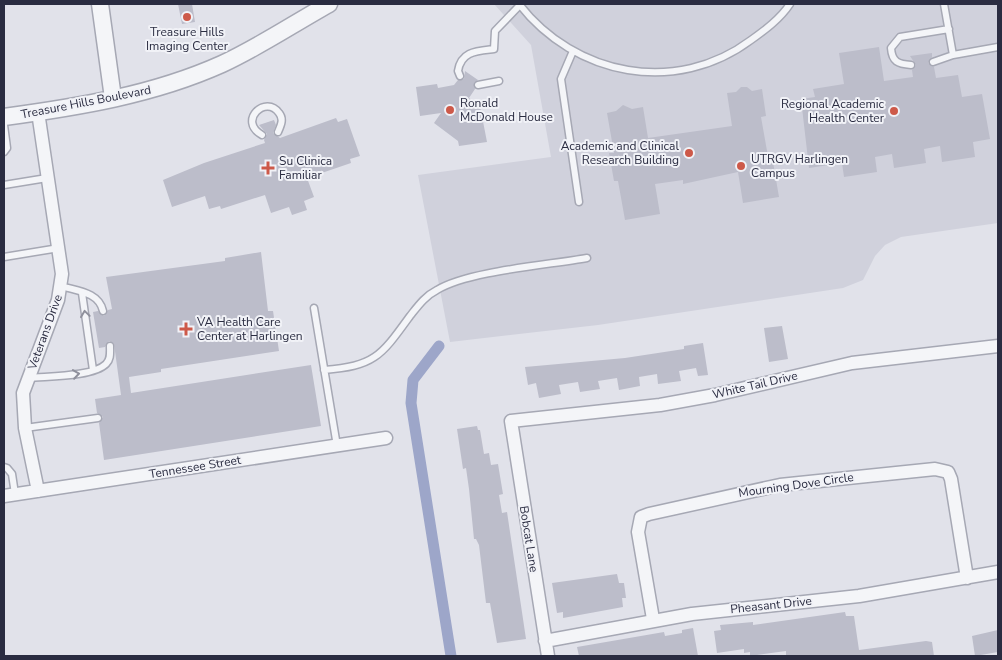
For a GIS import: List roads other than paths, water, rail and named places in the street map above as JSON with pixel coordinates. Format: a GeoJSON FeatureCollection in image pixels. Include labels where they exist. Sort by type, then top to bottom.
{"type":"FeatureCollection","features":[{"type":"Feature","properties":{"kind":"street"},"geometry":{"type":"LineString","coordinates":[[100,4],[113,98]]}},
{"type":"Feature","properties":{"kind":"street","name":"Treasure Hills Boulevard"},"geometry":{"type":"LineString","coordinates":[[4,117],[152,90],[223,64],[327,4]]}},
{"type":"Feature","properties":{"kind":"street","name":"Veterans Drive"},"geometry":{"type":"LineString","coordinates":[[38,112],[58,248],[61,286],[58,300],[28,378],[22,403],[38,491]]}},
{"type":"Feature","properties":{"kind":"street","name":"White Tail Drive"},"geometry":{"type":"LineString","coordinates":[[511,421],[660,405],[715,395],[852,363],[998,346]]}},
{"type":"Feature","properties":{"kind":"street","name":"Bobcat Lane"},"geometry":{"type":"LineString","coordinates":[[511,421],[548,656]]}},
{"type":"Feature","properties":{"kind":"street","name":"Tennessee Street"},"geometry":{"type":"LineString","coordinates":[[10,495],[386,438]]}},
{"type":"Feature","properties":{"kind":"street","name":"Mourning Dove Circle"},"geometry":{"type":"LineString","coordinates":[[653,619],[638,532],[641,517],[747,491],[834,478],[935,469],[948,472],[951,479],[966,578]]}},
{"type":"Feature","properties":{"kind":"street","name":"Pheasant Drive"},"geometry":{"type":"LineString","coordinates":[[545,641],[653,619],[742,607],[859,596],[998,572]]}},
{"type":"Feature","properties":{"kind":"lane"},"geometry":{"type":"LineString","coordinates":[[460,76],[458,71],[462,58],[468,54],[494,49],[495,31],[520,4],[532,20],[573,52],[614,68],[640,72],[684,70],[710,62],[739,49],[769,27],[790,4]]}},
{"type":"Feature","properties":{"kind":"lane"},"geometry":{"type":"LineString","coordinates":[[944,4],[953,55]]}},
{"type":"Feature","properties":{"kind":"lane"},"geometry":{"type":"LineString","coordinates":[[911,65],[899,64],[894,60],[891,48],[894,41],[900,37],[948,29]]}},
{"type":"Feature","properties":{"kind":"lane"},"geometry":{"type":"LineString","coordinates":[[933,62],[953,55],[998,47]]}},
{"type":"Feature","properties":{"kind":"lane"},"geometry":{"type":"LineString","coordinates":[[573,52],[561,79],[579,202]]}},
{"type":"Feature","properties":{"kind":"lane"},"geometry":{"type":"LineString","coordinates":[[478,85],[499,82]]}},
{"type":"Feature","properties":{"kind":"lane"},"geometry":{"type":"LineString","coordinates":[[262,135],[254,129],[252,120],[256,111],[265,106],[274,108],[281,116],[281,125],[278,132]]}},
{"type":"Feature","properties":{"kind":"lane"},"geometry":{"type":"LineString","coordinates":[[4,126],[7,148],[4,152]]}},
{"type":"Feature","properties":{"kind":"lane"},"geometry":{"type":"LineString","coordinates":[[4,185],[48,178]]}},
{"type":"Feature","properties":{"kind":"lane"},"geometry":{"type":"LineString","coordinates":[[4,257],[58,248]]}},
{"type":"Feature","properties":{"kind":"lane"},"geometry":{"type":"LineString","coordinates":[[324,370],[353,368],[370,361],[384,351],[422,300],[450,283],[587,258]]}},
{"type":"Feature","properties":{"kind":"lane"},"geometry":{"type":"LineString","coordinates":[[61,286],[95,297],[101,302],[103,311]]}},
{"type":"Feature","properties":{"kind":"lane"},"geometry":{"type":"LineString","coordinates":[[82,292],[94,370]]}},
{"type":"Feature","properties":{"kind":"lane"},"geometry":{"type":"LineString","coordinates":[[314,308],[337,446]]}},
{"type":"Feature","properties":{"kind":"lane"},"geometry":{"type":"LineString","coordinates":[[28,378],[79,374],[94,370],[107,364],[110,356],[110,346]]}},
{"type":"Feature","properties":{"kind":"lane"},"geometry":{"type":"LineString","coordinates":[[26,428],[98,418]]}},
{"type":"Feature","properties":{"kind":"lane"},"geometry":{"type":"LineString","coordinates":[[4,467],[12,474],[10,495]]}},
{"type":"Feature","properties":{"kind":"waterway"},"geometry":{"type":"LineString","coordinates":[[439,346],[413,380],[411,403],[451,656]]}},
{"type":"Feature","properties":{"kind":"place","name":"Treasure Hills Imaging Center"},"geometry":{"type":"Point","coordinates":[187,17]}},
{"type":"Feature","properties":{"kind":"place","name":"Ronald McDonald House"},"geometry":{"type":"Point","coordinates":[450,110]}},
{"type":"Feature","properties":{"kind":"place","name":"Regional Academic Health Center"},"geometry":{"type":"Point","coordinates":[894,111]}},
{"type":"Feature","properties":{"kind":"place","name":"Academic and Clinical Research Building"},"geometry":{"type":"Point","coordinates":[689,153]}},
{"type":"Feature","properties":{"kind":"place","name":"UTRGV Harlingen Campus"},"geometry":{"type":"Point","coordinates":[741,166]}},
{"type":"Feature","properties":{"kind":"place","name":"Su Clinica Familiar"},"geometry":{"type":"Point","coordinates":[268,168]}},
{"type":"Feature","properties":{"kind":"place","name":"VA Health Care Center at Harlingen"},"geometry":{"type":"Point","coordinates":[186,329]}}]}
